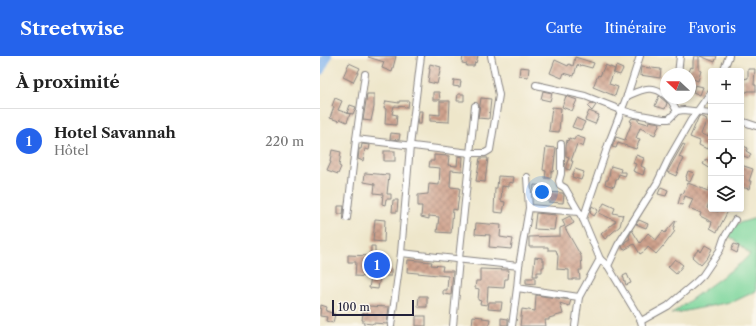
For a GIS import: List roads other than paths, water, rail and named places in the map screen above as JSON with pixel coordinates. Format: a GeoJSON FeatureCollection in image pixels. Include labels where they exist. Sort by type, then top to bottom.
{"type":"FeatureCollection","features":[{"type":"Feature","properties":{"kind":"street"},"geometry":{"type":"LineString","coordinates":[[391,326],[401,253],[410,146],[421,56]]}},
{"type":"Feature","properties":{"kind":"street"},"geometry":{"type":"LineString","coordinates":[[356,140],[470,153],[485,153],[490,150],[498,95],[491,56]]}},
{"type":"Feature","properties":{"kind":"street"},"geometry":{"type":"LineString","coordinates":[[584,219],[640,56]]}},
{"type":"Feature","properties":{"kind":"street"},"geometry":{"type":"LineString","coordinates":[[679,68],[680,56]]}},
{"type":"Feature","properties":{"kind":"street"},"geometry":{"type":"LineString","coordinates":[[724,68],[729,56]]}},
{"type":"Feature","properties":{"kind":"street"},"geometry":{"type":"LineString","coordinates":[[347,218],[356,140],[366,74]]}},
{"type":"Feature","properties":{"kind":"street"},"geometry":{"type":"LineString","coordinates":[[536,85],[585,96],[635,114],[669,118],[676,111],[684,110],[708,113]]}},
{"type":"Feature","properties":{"kind":"street"},"geometry":{"type":"LineString","coordinates":[[627,96],[649,88],[660,90]]}},
{"type":"Feature","properties":{"kind":"street"},"geometry":{"type":"LineString","coordinates":[[608,266],[618,245],[657,183],[668,160],[708,97]]}},
{"type":"Feature","properties":{"kind":"street"},"geometry":{"type":"LineString","coordinates":[[673,104],[676,111]]}},
{"type":"Feature","properties":{"kind":"street"},"geometry":{"type":"LineString","coordinates":[[453,326],[475,106]]}},
{"type":"Feature","properties":{"kind":"street"},"geometry":{"type":"LineString","coordinates":[[744,122],[756,126]]}},
{"type":"Feature","properties":{"kind":"street"},"geometry":{"type":"LineString","coordinates":[[561,144],[560,185],[565,188],[584,219],[600,259],[608,266],[642,324],[668,306],[703,275],[720,250],[724,238],[735,220]]}},
{"type":"Feature","properties":{"kind":"street"},"geometry":{"type":"LineString","coordinates":[[512,326],[519,266],[529,208],[527,177]]}},
{"type":"Feature","properties":{"kind":"street"},"geometry":{"type":"LineString","coordinates":[[529,208],[579,212]]}},
{"type":"Feature","properties":{"kind":"street"},"geometry":{"type":"LineString","coordinates":[[401,253],[519,266]]}},
{"type":"Feature","properties":{"kind":"street"},"geometry":{"type":"LineString","coordinates":[[575,326],[579,296],[600,259]]}},
{"type":"Feature","properties":{"kind":"street"},"geometry":{"type":"LineString","coordinates":[[517,288],[579,296]]}},
{"type":"Feature","properties":{"kind":"waterway"},"geometry":{"type":"LineString","coordinates":[[320,70],[327,56]]}},
{"type":"Feature","properties":{"kind":"place","name":"Hotel Savannah"},"geometry":{"type":"Point","coordinates":[377,265]}}]}
